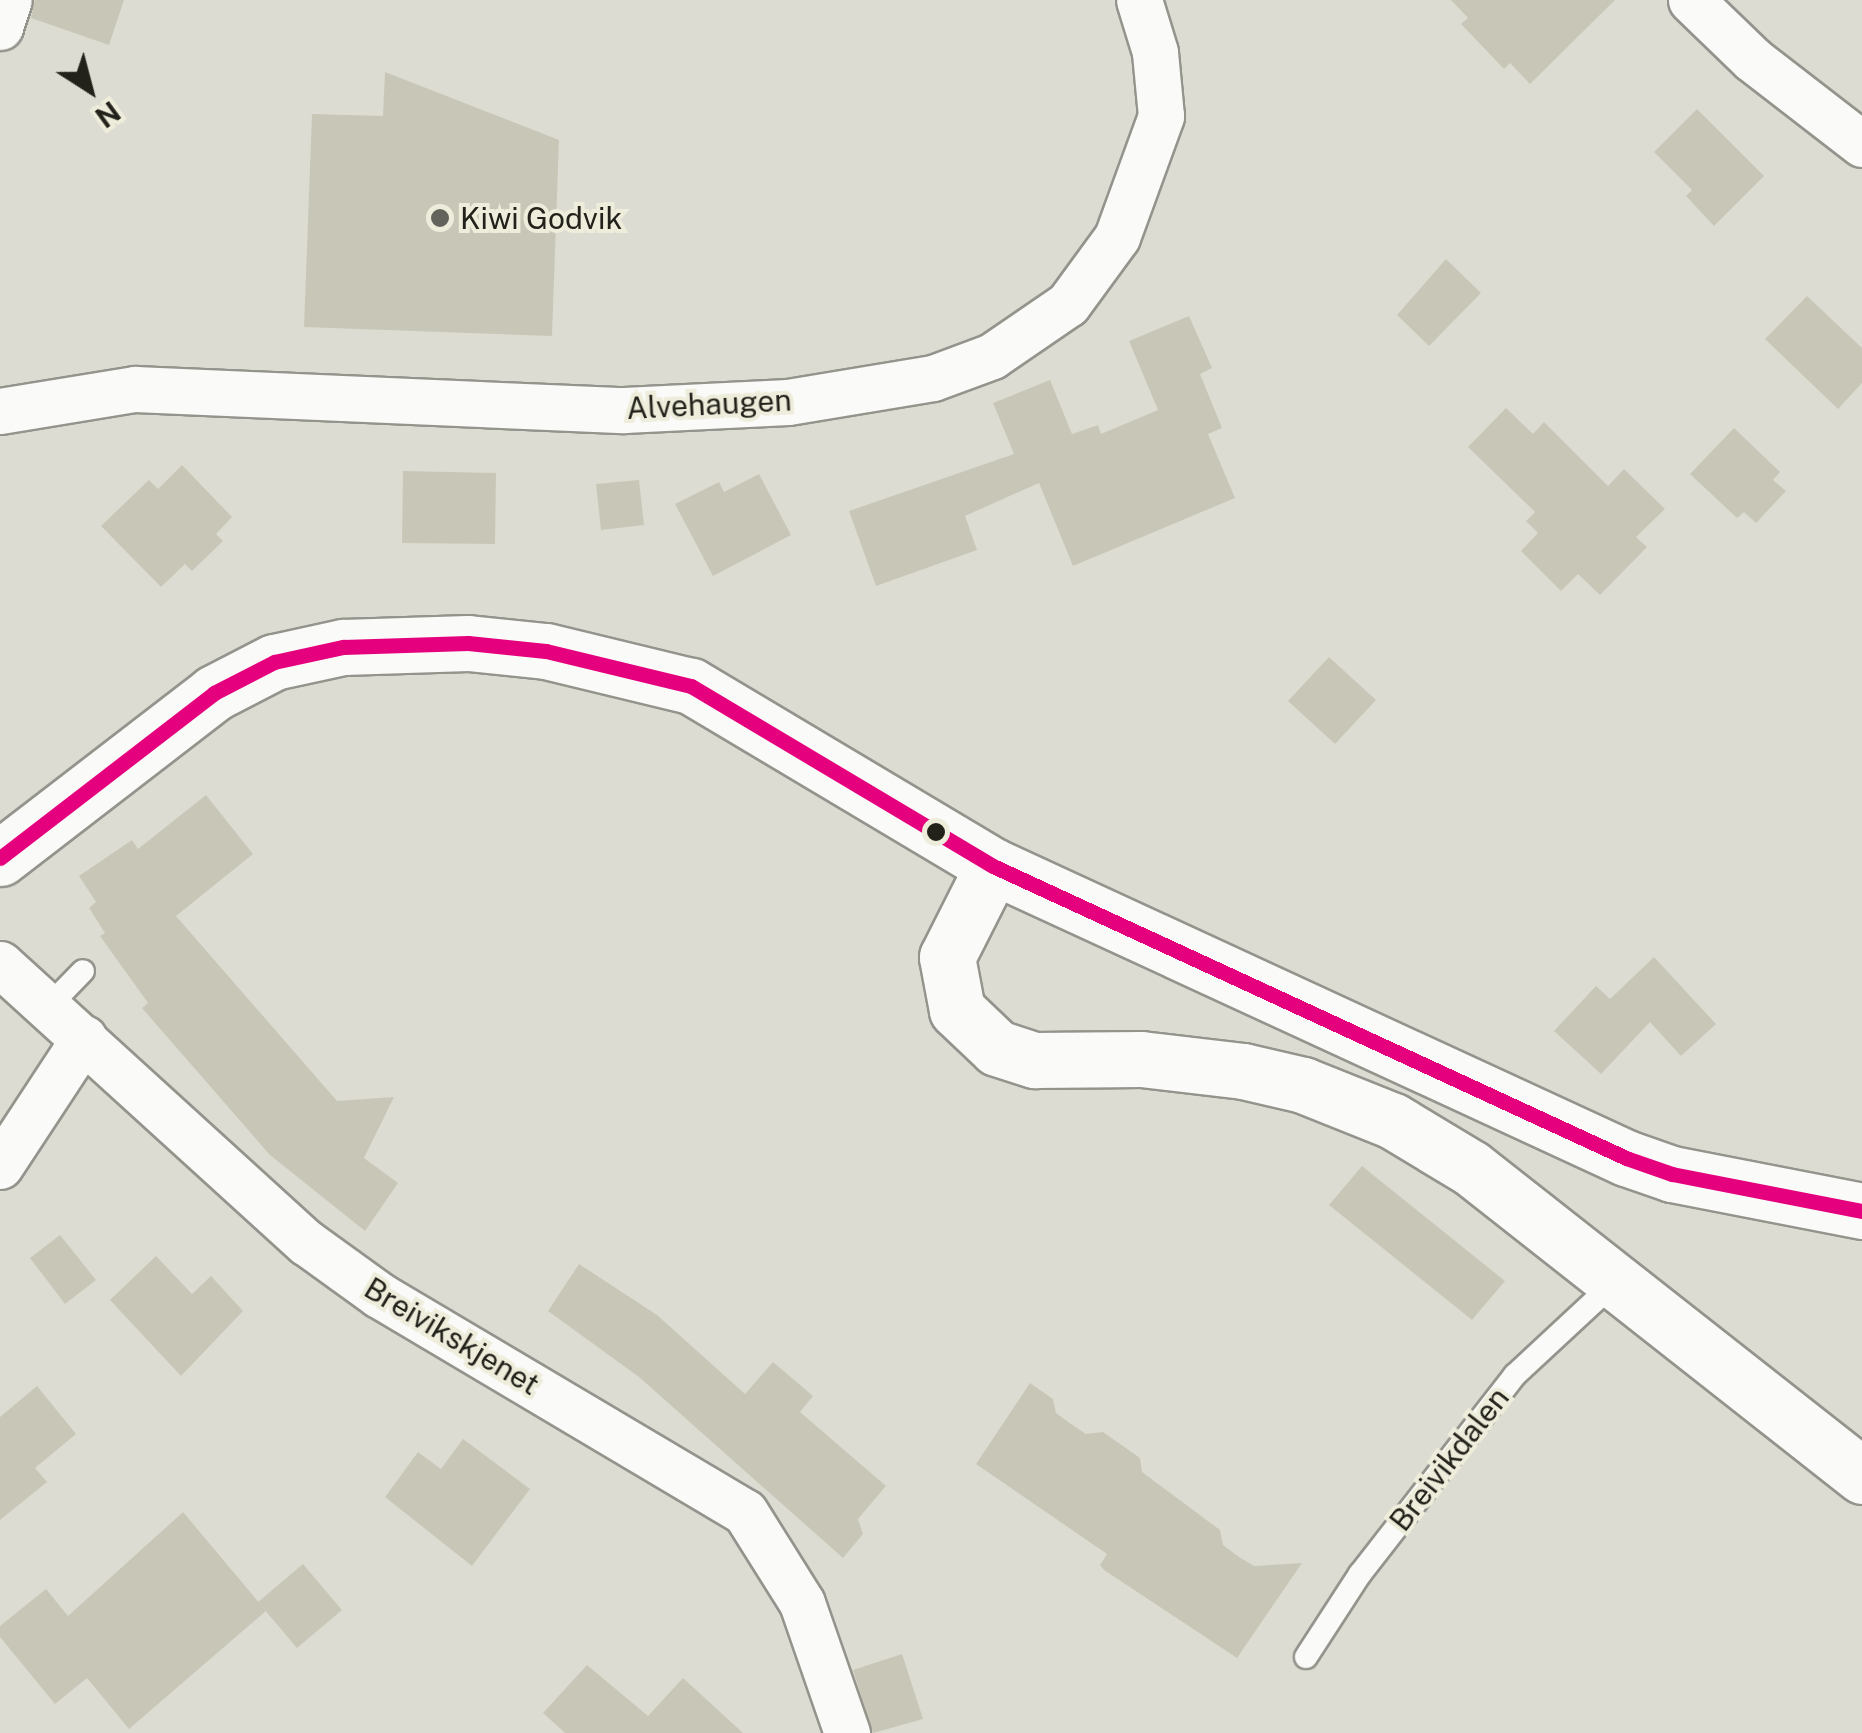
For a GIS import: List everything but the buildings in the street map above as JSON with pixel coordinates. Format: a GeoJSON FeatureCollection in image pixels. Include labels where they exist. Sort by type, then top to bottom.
{"type":"FeatureCollection","features":[{"type":"Feature","properties":{"kind":"main road"},"geometry":{"type":"LineString","coordinates":[[0,858],[199,704],[274,662],[343,646],[468,644],[546,651],[691,686],[993,866],[1626,1158],[1672,1174],[1862,1211]]}},
{"type":"Feature","properties":{"kind":"main road"},"geometry":{"type":"LineString","coordinates":[[993,866],[949,948],[947,982],[956,1010],[997,1048],[1035,1060],[1198,1064],[1351,1102],[1433,1142],[1862,1476]]}},
{"type":"Feature","properties":{"kind":"street"},"geometry":{"type":"LineString","coordinates":[[0,27],[9,0]]}},
{"type":"Feature","properties":{"kind":"street","name":"Alvehaugen"},"geometry":{"type":"LineString","coordinates":[[0,412],[135,389],[624,410],[788,402],[933,378],[992,356],[1068,304],[1117,237],[1161,116],[1154,52],[1139,0]]}},
{"type":"Feature","properties":{"kind":"street"},"geometry":{"type":"LineString","coordinates":[[1691,0],[1752,59],[1862,144]]}},
{"type":"Feature","properties":{"kind":"street","name":"Breivikskjenet"},"geometry":{"type":"LineString","coordinates":[[0,964],[307,1243],[379,1295],[745,1512],[779,1556],[802,1603],[847,1733]]}},
{"type":"Feature","properties":{"kind":"street"},"geometry":{"type":"LineString","coordinates":[[0,1166],[84,1038]]}},
{"type":"Feature","properties":{"kind":"lane"},"geometry":{"type":"LineString","coordinates":[[48,1006],[83,971]]}},
{"type":"Feature","properties":{"kind":"lane","name":"Breivikdalen"},"geometry":{"type":"LineString","coordinates":[[1306,1657],[1360,1574],[1515,1375],[1616,1281]]}},
{"type":"Feature","properties":{"kind":"transit line"},"geometry":{"type":"LineString","coordinates":[[0,858],[214,693],[274,662],[343,647],[468,643],[546,651],[691,686],[993,866],[1626,1158],[1672,1174],[1862,1211]]}},
{"type":"Feature","properties":{"kind":"place","name":"Kiwi Godvik"},"geometry":{"type":"Point","coordinates":[440,218]}}]}
